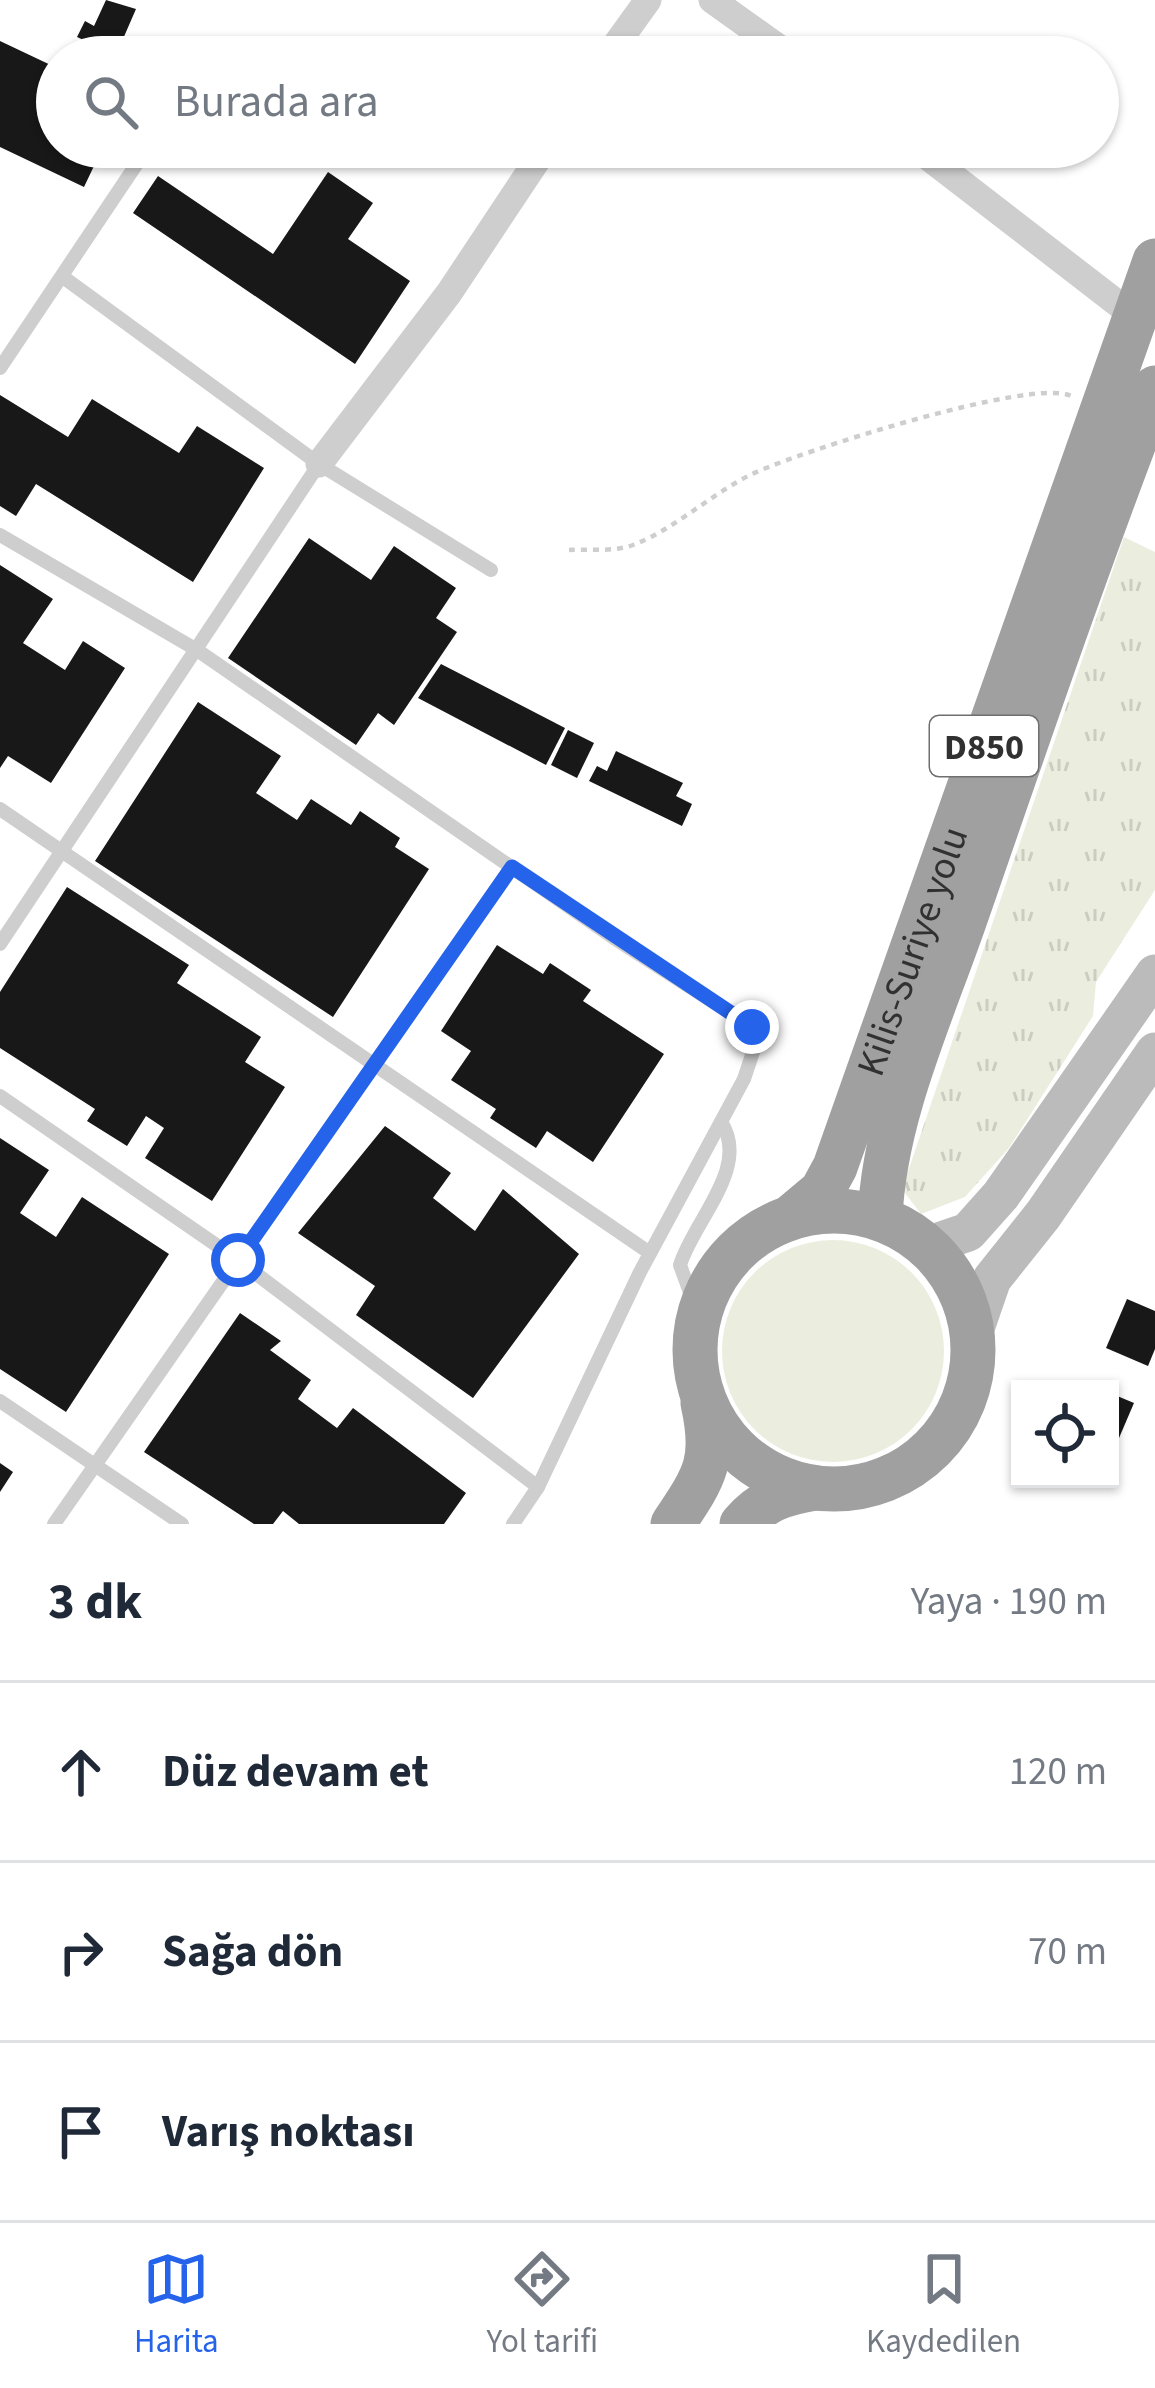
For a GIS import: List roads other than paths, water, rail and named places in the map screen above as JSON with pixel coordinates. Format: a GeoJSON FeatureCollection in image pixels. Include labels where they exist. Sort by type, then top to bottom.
{"type":"FeatureCollection","features":[{"type":"Feature","properties":{"kind":"highway","name":"Kilis-Suriye yolu"},"geometry":{"type":"LineString","coordinates":[[791,1217],[823,1191],[836,1167],[1102,412],[1139,320],[1155,261]]}},
{"type":"Feature","properties":{"kind":"highway","name":"D850"},"geometry":{"type":"LineString","coordinates":[[880,1218],[880,1173],[917,1059],[1078,588],[1155,388]]}},
{"type":"Feature","properties":{"kind":"highway"},"geometry":{"type":"LineString","coordinates":[[673,1524],[703,1474],[712,1443],[699,1383],[699,1317],[712,1284],[732,1255],[760,1232],[791,1217],[836,1210],[880,1218],[927,1246],[958,1288],[973,1337],[963,1399],[930,1451],[896,1475],[856,1487],[784,1493],[756,1508],[742,1524]]}},
{"type":"Feature","properties":{"kind":"highway"},"geometry":{"type":"LineString","coordinates":[[699,1383],[722,1433],[741,1454],[788,1481],[814,1488]]}},
{"type":"Feature","properties":{"kind":"main road"},"geometry":{"type":"LineString","coordinates":[[927,1246],[968,1232],[1001,1195],[1155,974]]}},
{"type":"Feature","properties":{"kind":"main road"},"geometry":{"type":"LineString","coordinates":[[973,1337],[992,1279],[1043,1215],[1155,1052]]}},
{"type":"Feature","properties":{"kind":"street"},"geometry":{"type":"LineString","coordinates":[[622,36],[647,0]]}},
{"type":"Feature","properties":{"kind":"street"},"geometry":{"type":"LineString","coordinates":[[712,0],[763,36]]}},
{"type":"Feature","properties":{"kind":"street"},"geometry":{"type":"LineString","coordinates":[[319,464],[449,293],[532,168]]}},
{"type":"Feature","properties":{"kind":"street"},"geometry":{"type":"LineString","coordinates":[[942,168],[1139,320]]}},
{"type":"Feature","properties":{"kind":"lane"},"geometry":{"type":"LineString","coordinates":[[0,368],[134,168]]}},
{"type":"Feature","properties":{"kind":"lane"},"geometry":{"type":"LineString","coordinates":[[63,277],[319,464],[491,570]]}},
{"type":"Feature","properties":{"kind":"lane"},"geometry":{"type":"LineString","coordinates":[[0,944],[319,464]]}},
{"type":"Feature","properties":{"kind":"lane"},"geometry":{"type":"LineString","coordinates":[[0,536],[197,650],[752,1027],[753,1052],[721,1121],[650,1253],[538,1486],[513,1524]]}},
{"type":"Feature","properties":{"kind":"lane"},"geometry":{"type":"LineString","coordinates":[[0,809],[650,1253]]}},
{"type":"Feature","properties":{"kind":"lane"},"geometry":{"type":"LineString","coordinates":[[54,1524],[512,867]]}},
{"type":"Feature","properties":{"kind":"lane"},"geometry":{"type":"LineString","coordinates":[[0,1096],[238,1260],[538,1486]]}},
{"type":"Feature","properties":{"kind":"lane"},"geometry":{"type":"LineString","coordinates":[[699,1317],[680,1265],[729,1165],[731,1138],[721,1121]]}},
{"type":"Feature","properties":{"kind":"lane"},"geometry":{"type":"LineString","coordinates":[[0,1401],[182,1524]]}}]}
